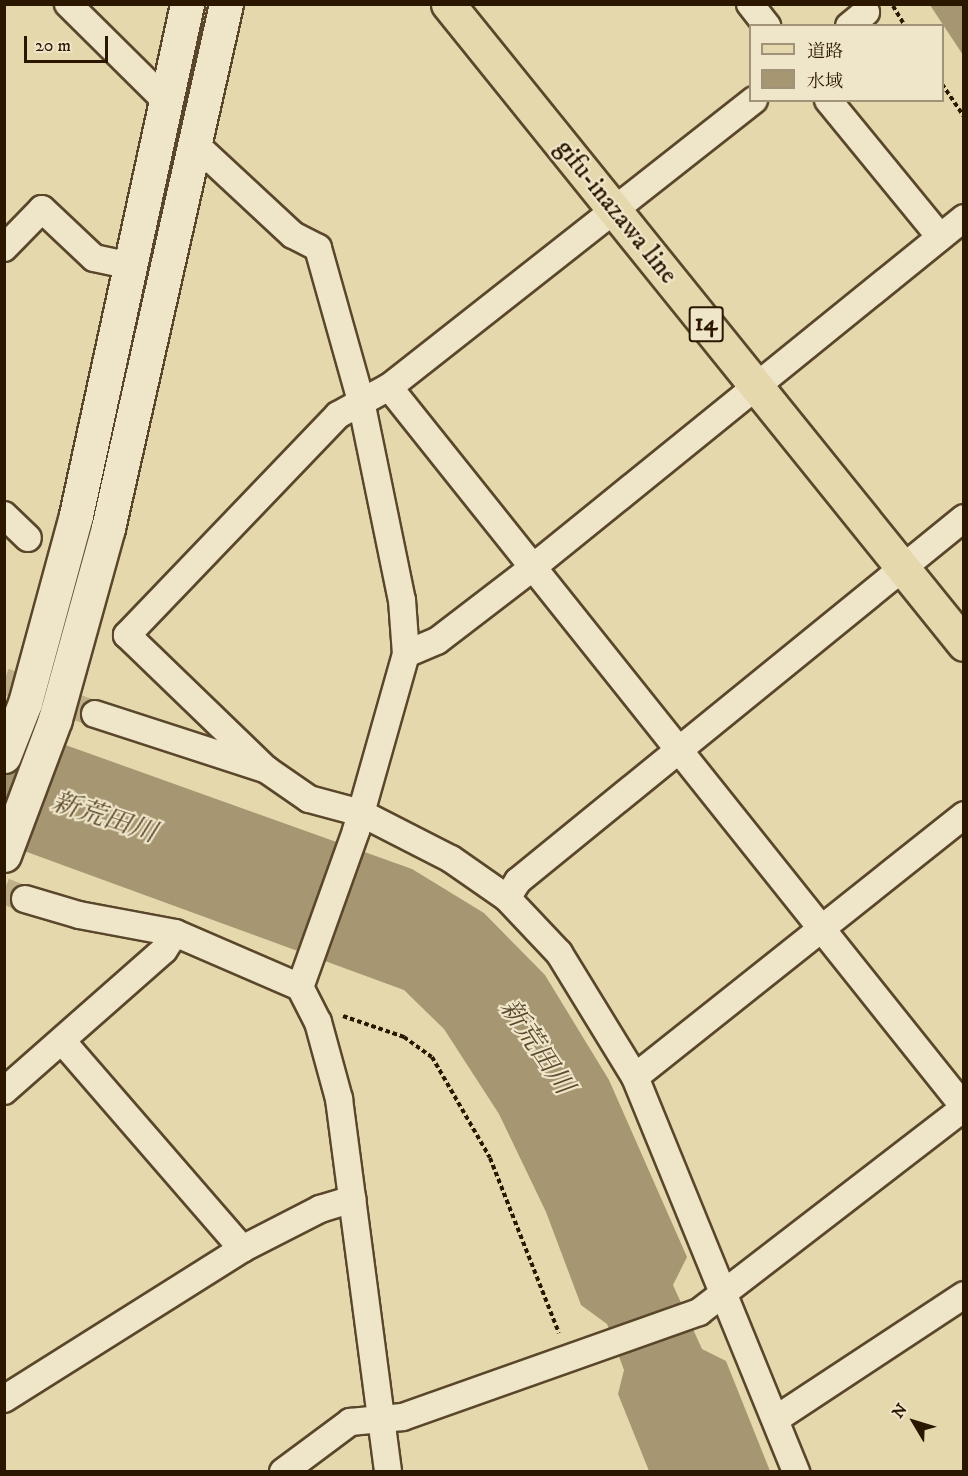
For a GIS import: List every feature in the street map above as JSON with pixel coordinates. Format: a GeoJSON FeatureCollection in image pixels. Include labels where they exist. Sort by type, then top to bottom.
{"type":"FeatureCollection","features":[{"type":"Feature","properties":{"kind":"main road","name":"gifu-inazawa line"},"geometry":{"type":"LineString","coordinates":[[459,8],[755,389],[963,644]]}},
{"type":"Feature","properties":{"kind":"street"},"geometry":{"type":"LineString","coordinates":[[68,4],[166,101]]}},
{"type":"Feature","properties":{"kind":"street"},"geometry":{"type":"LineString","coordinates":[[4,756],[25,703],[76,515],[132,267],[187,4]]}},
{"type":"Feature","properties":{"kind":"street"},"geometry":{"type":"LineString","coordinates":[[4,855],[55,719],[108,528],[226,4]]}},
{"type":"Feature","properties":{"kind":"street"},"geometry":{"type":"LineString","coordinates":[[750,4],[765,24]]}},
{"type":"Feature","properties":{"kind":"street"},"geometry":{"type":"LineString","coordinates":[[752,102],[642,193],[614,208],[389,387],[338,415],[127,635],[267,770],[309,799],[358,822],[451,859],[507,898],[559,953],[635,1077],[796,1472]]}},
{"type":"Feature","properties":{"kind":"street"},"geometry":{"type":"LineString","coordinates":[[830,102],[940,237]]}},
{"type":"Feature","properties":{"kind":"street"},"geometry":{"type":"LineString","coordinates":[[196,145],[293,235],[318,248],[361,401],[402,600],[406,654],[358,822],[306,986],[339,1099],[384,1417],[388,1472]]}},
{"type":"Feature","properties":{"kind":"street"},"geometry":{"type":"LineString","coordinates":[[4,248],[42,209],[94,258],[132,267]]}},
{"type":"Feature","properties":{"kind":"street"},"geometry":{"type":"LineString","coordinates":[[406,654],[437,641],[532,568],[963,218]]}},
{"type":"Feature","properties":{"kind":"street"},"geometry":{"type":"LineString","coordinates":[[283,1472],[350,1422],[384,1417],[403,1418],[699,1312],[725,1297],[963,1108],[823,929],[675,751],[389,387]]}},
{"type":"Feature","properties":{"kind":"street"},"geometry":{"type":"LineString","coordinates":[[4,515],[28,538]]}},
{"type":"Feature","properties":{"kind":"street"},"geometry":{"type":"LineString","coordinates":[[507,898],[518,881],[963,518]]}},
{"type":"Feature","properties":{"kind":"street"},"geometry":{"type":"LineString","coordinates":[[95,714],[267,770]]}},
{"type":"Feature","properties":{"kind":"street"},"geometry":{"type":"LineString","coordinates":[[635,1077],[963,815]]}},
{"type":"Feature","properties":{"kind":"street"},"geometry":{"type":"LineString","coordinates":[[25,898],[79,915],[175,933],[306,986]]}},
{"type":"Feature","properties":{"kind":"street"},"geometry":{"type":"LineString","coordinates":[[4,1091],[63,1042],[164,950],[175,933]]}},
{"type":"Feature","properties":{"kind":"street"},"geometry":{"type":"LineString","coordinates":[[63,1042],[242,1249]]}},
{"type":"Feature","properties":{"kind":"street"},"geometry":{"type":"LineString","coordinates":[[4,1399],[242,1249],[320,1209],[353,1198]]}},
{"type":"Feature","properties":{"kind":"street"},"geometry":{"type":"LineString","coordinates":[[776,1419],[963,1295]]}},
{"type":"Feature","properties":{"kind":"path"},"geometry":{"type":"LineString","coordinates":[[892,4],[904,24]]}},
{"type":"Feature","properties":{"kind":"path"},"geometry":{"type":"LineString","coordinates":[[944,87],[963,117]]}},
{"type":"Feature","properties":{"kind":"path"},"geometry":{"type":"LineString","coordinates":[[306,986],[432,1057],[490,1158],[570,1359]]}},
{"type":"Feature","properties":{"kind":"water"},"geometry":{"type":"Polygon","coordinates":[[[930,5],[963,5],[963,55],[944,24],[930,5]]]}},
{"type":"Feature","properties":{"kind":"water","name":"新荒田川"},"geometry":{"type":"Polygon","coordinates":[[[4,723],[412,869],[484,913],[545,975],[609,1080],[687,1257],[673,1285],[702,1349],[726,1361],[770,1471],[649,1471],[618,1394],[624,1370],[607,1324],[581,1305],[546,1212],[499,1114],[444,1029],[404,990],[5,844],[4,723]]]}},
{"type":"Feature","properties":{"kind":"tunnel"},"geometry":{"type":"LineString","coordinates":[[4,681],[95,714]]}},
{"type":"Feature","properties":{"kind":"tunnel"},"geometry":{"type":"LineString","coordinates":[[4,891],[25,899]]}}]}
